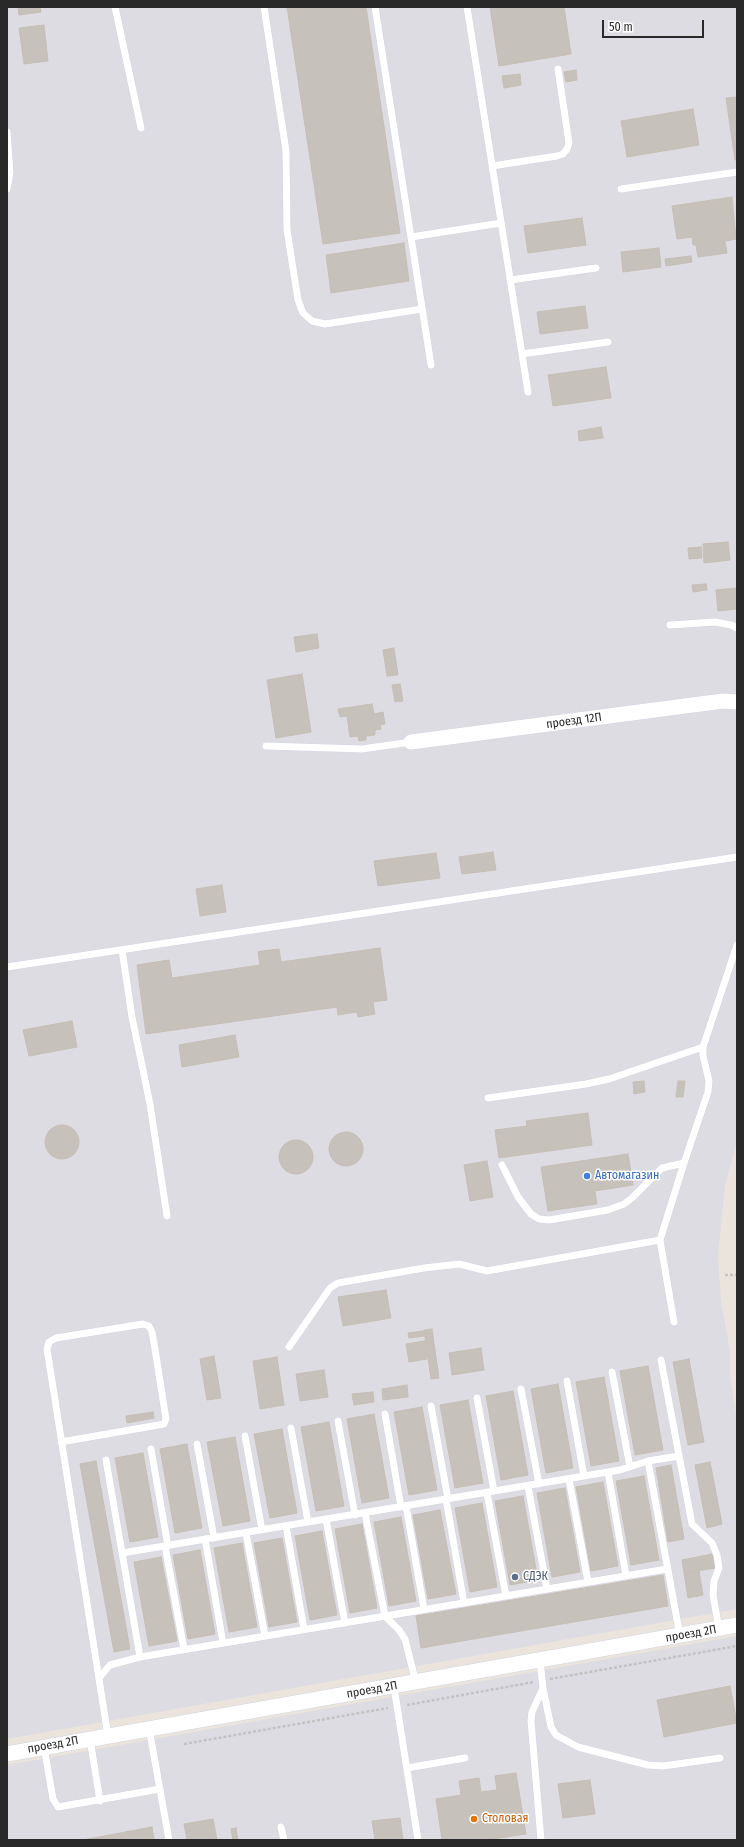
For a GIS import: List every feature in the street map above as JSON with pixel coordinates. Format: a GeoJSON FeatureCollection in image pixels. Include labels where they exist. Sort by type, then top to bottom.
{"type":"FeatureCollection","features":[{"type":"Feature","properties":{"kind":"street","name":"проезд 12П"},"geometry":{"type":"LineString","coordinates":[[411,742],[723,701],[737,702]]}},
{"type":"Feature","properties":{"kind":"street","name":"проезд 2П"},"geometry":{"type":"LineString","coordinates":[[7,1754],[149,1728],[394,1687],[737,1625]]}},
{"type":"Feature","properties":{"kind":"lane"},"geometry":{"type":"LineString","coordinates":[[115,7],[141,128]]}},
{"type":"Feature","properties":{"kind":"lane"},"geometry":{"type":"LineString","coordinates":[[264,7],[286,151],[288,230],[298,300],[303,313],[312,321],[325,324],[422,309]]}},
{"type":"Feature","properties":{"kind":"lane"},"geometry":{"type":"LineString","coordinates":[[375,7],[431,365]]}},
{"type":"Feature","properties":{"kind":"lane"},"geometry":{"type":"LineString","coordinates":[[467,7],[528,392]]}},
{"type":"Feature","properties":{"kind":"lane"},"geometry":{"type":"LineString","coordinates":[[492,166],[556,156],[563,154],[567,149],[569,143],[558,69]]}},
{"type":"Feature","properties":{"kind":"lane"},"geometry":{"type":"LineString","coordinates":[[7,132],[10,173],[7,189]]}},
{"type":"Feature","properties":{"kind":"lane"},"geometry":{"type":"LineString","coordinates":[[620,188],[737,172]]}},
{"type":"Feature","properties":{"kind":"lane"},"geometry":{"type":"LineString","coordinates":[[411,237],[501,223]]}},
{"type":"Feature","properties":{"kind":"lane"},"geometry":{"type":"LineString","coordinates":[[510,280],[596,268]]}},
{"type":"Feature","properties":{"kind":"lane"},"geometry":{"type":"LineString","coordinates":[[522,354],[608,342]]}},
{"type":"Feature","properties":{"kind":"lane"},"geometry":{"type":"LineString","coordinates":[[670,624],[715,622],[732,625],[737,628]]}},
{"type":"Feature","properties":{"kind":"lane"},"geometry":{"type":"LineString","coordinates":[[266,746],[362,749],[411,742]]}},
{"type":"Feature","properties":{"kind":"lane"},"geometry":{"type":"LineString","coordinates":[[7,967],[737,857]]}},
{"type":"Feature","properties":{"kind":"lane"},"geometry":{"type":"LineString","coordinates":[[674,1322],[660,1240],[708,1092],[709,1081],[703,1056],[703,1047],[737,945]]}},
{"type":"Feature","properties":{"kind":"lane"},"geometry":{"type":"LineString","coordinates":[[122,950],[132,1017],[150,1104],[167,1216]]}},
{"type":"Feature","properties":{"kind":"lane"},"geometry":{"type":"LineString","coordinates":[[488,1098],[586,1084],[609,1079],[703,1047]]}},
{"type":"Feature","properties":{"kind":"lane"},"geometry":{"type":"LineString","coordinates":[[502,1165],[524,1207],[539,1219],[549,1220],[608,1210],[624,1204],[662,1168],[684,1163]]}},
{"type":"Feature","properties":{"kind":"lane"},"geometry":{"type":"LineString","coordinates":[[289,1347],[330,1288],[338,1283],[424,1268],[459,1264],[487,1272],[660,1240]]}},
{"type":"Feature","properties":{"kind":"lane"},"geometry":{"type":"LineString","coordinates":[[62,1442],[164,1424],[166,1418],[158,1365],[152,1332],[149,1326],[143,1324],[56,1338],[49,1342],[47,1349],[108,1736]]}},
{"type":"Feature","properties":{"kind":"lane"},"geometry":{"type":"LineString","coordinates":[[661,1360],[692,1524],[712,1543],[717,1554],[719,1568],[714,1581],[713,1595],[719,1629]]}},
{"type":"Feature","properties":{"kind":"lane"},"geometry":{"type":"LineString","coordinates":[[612,1372],[630,1467]]}},
{"type":"Feature","properties":{"kind":"lane"},"geometry":{"type":"LineString","coordinates":[[567,1381],[584,1476]]}},
{"type":"Feature","properties":{"kind":"lane"},"geometry":{"type":"LineString","coordinates":[[521,1389],[539,1484]]}},
{"type":"Feature","properties":{"kind":"lane"},"geometry":{"type":"LineString","coordinates":[[477,1398],[506,1596]]}},
{"type":"Feature","properties":{"kind":"lane"},"geometry":{"type":"LineString","coordinates":[[431,1406],[464,1603]]}},
{"type":"Feature","properties":{"kind":"lane"},"geometry":{"type":"LineString","coordinates":[[385,1414],[424,1609]]}},
{"type":"Feature","properties":{"kind":"lane"},"geometry":{"type":"LineString","coordinates":[[338,1421],[355,1514]]}},
{"type":"Feature","properties":{"kind":"lane"},"geometry":{"type":"LineString","coordinates":[[291,1428],[308,1522]]}},
{"type":"Feature","properties":{"kind":"lane"},"geometry":{"type":"LineString","coordinates":[[245,1436],[262,1530]]}},
{"type":"Feature","properties":{"kind":"lane"},"geometry":{"type":"LineString","coordinates":[[197,1444],[214,1538]]}},
{"type":"Feature","properties":{"kind":"lane"},"geometry":{"type":"LineString","coordinates":[[151,1449],[184,1649]]}},
{"type":"Feature","properties":{"kind":"lane"},"geometry":{"type":"LineString","coordinates":[[122,1553],[569,1479],[679,1456]]}},
{"type":"Feature","properties":{"kind":"lane"},"geometry":{"type":"LineString","coordinates":[[106,1460],[140,1657]]}},
{"type":"Feature","properties":{"kind":"lane"},"geometry":{"type":"LineString","coordinates":[[648,1462],[680,1636]]}},
{"type":"Feature","properties":{"kind":"lane"},"geometry":{"type":"LineString","coordinates":[[608,1472],[626,1576]]}},
{"type":"Feature","properties":{"kind":"lane"},"geometry":{"type":"LineString","coordinates":[[569,1479],[588,1582]]}},
{"type":"Feature","properties":{"kind":"lane"},"geometry":{"type":"LineString","coordinates":[[528,1486],[547,1589]]}},
{"type":"Feature","properties":{"kind":"lane"},"geometry":{"type":"LineString","coordinates":[[365,1513],[385,1616],[399,1630],[405,1639],[416,1683]]}},
{"type":"Feature","properties":{"kind":"lane"},"geometry":{"type":"LineString","coordinates":[[326,1519],[345,1622]]}},
{"type":"Feature","properties":{"kind":"lane"},"geometry":{"type":"LineString","coordinates":[[286,1526],[304,1629]]}},
{"type":"Feature","properties":{"kind":"lane"},"geometry":{"type":"LineString","coordinates":[[246,1533],[265,1636]]}},
{"type":"Feature","properties":{"kind":"lane"},"geometry":{"type":"LineString","coordinates":[[205,1540],[223,1643]]}},
{"type":"Feature","properties":{"kind":"lane"},"geometry":{"type":"LineString","coordinates":[[99,1678],[110,1666],[140,1657],[668,1569]]}},
{"type":"Feature","properties":{"kind":"lane"},"geometry":{"type":"LineString","coordinates":[[540,1661],[551,1726],[556,1735],[578,1747],[648,1765],[663,1766],[720,1758]]}},
{"type":"Feature","properties":{"kind":"lane"},"geometry":{"type":"LineString","coordinates":[[541,1840],[531,1721],[532,1712],[543,1684]]}},
{"type":"Feature","properties":{"kind":"lane"},"geometry":{"type":"LineString","coordinates":[[394,1687],[418,1840]]}},
{"type":"Feature","properties":{"kind":"lane"},"geometry":{"type":"LineString","coordinates":[[149,1728],[169,1840]]}},
{"type":"Feature","properties":{"kind":"lane"},"geometry":{"type":"LineString","coordinates":[[90,1739],[100,1800]]}},
{"type":"Feature","properties":{"kind":"lane"},"geometry":{"type":"LineString","coordinates":[[44,1747],[53,1799],[58,1807],[160,1789]]}},
{"type":"Feature","properties":{"kind":"lane"},"geometry":{"type":"LineString","coordinates":[[407,1768],[465,1758]]}},
{"type":"Feature","properties":{"kind":"lane"},"geometry":{"type":"LineString","coordinates":[[281,1827],[284,1840]]}},
{"type":"Feature","properties":{"kind":"path"},"geometry":{"type":"LineString","coordinates":[[725,1275],[737,1275]]}},
{"type":"Feature","properties":{"kind":"path"},"geometry":{"type":"LineString","coordinates":[[184,1744],[397,1706],[543,1684],[737,1646]]}},
{"type":"Feature","properties":{"kind":"shaded area"},"geometry":{"type":"Polygon","coordinates":[[[7,7],[737,7],[737,1142],[725,1185],[718,1256],[721,1301],[730,1351],[730,1377],[737,1419],[737,1609],[7,1739],[7,7]]]}},
{"type":"Feature","properties":{"kind":"shaded area"},"geometry":{"type":"Polygon","coordinates":[[[737,1636],[737,1840],[7,1840],[7,1765],[737,1636]]]}},
{"type":"Feature","properties":{"kind":"building"},"geometry":{"type":"Polygon","coordinates":[[[18,7],[40,7],[41,12],[19,15],[18,7]]]}},
{"type":"Feature","properties":{"kind":"building"},"geometry":{"type":"Polygon","coordinates":[[[287,7],[366,7],[400,233],[323,244],[287,7]]]}},
{"type":"Feature","properties":{"kind":"building"},"geometry":{"type":"Polygon","coordinates":[[[490,7],[564,7],[571,54],[499,66],[490,7]]]}},
{"type":"Feature","properties":{"kind":"building"},"geometry":{"type":"Polygon","coordinates":[[[44,25],[48,61],[24,64],[19,28],[44,25]]]}},
{"type":"Feature","properties":{"kind":"building"},"geometry":{"type":"Polygon","coordinates":[[[576,70],[577,80],[566,82],[564,72],[576,70]]]}},
{"type":"Feature","properties":{"kind":"building"},"geometry":{"type":"Polygon","coordinates":[[[520,74],[521,85],[504,88],[502,76],[520,74]]]}},
{"type":"Feature","properties":{"kind":"building"},"geometry":{"type":"Polygon","coordinates":[[[737,97],[737,160],[735,160],[726,98],[737,97]]]}},
{"type":"Feature","properties":{"kind":"building"},"geometry":{"type":"Polygon","coordinates":[[[693,109],[699,145],[627,157],[621,121],[693,109]]]}},
{"type":"Feature","properties":{"kind":"building"},"geometry":{"type":"Polygon","coordinates":[[[732,197],[736,239],[725,241],[727,253],[698,257],[696,245],[693,245],[692,237],[677,239],[672,206],[732,197]]]}},
{"type":"Feature","properties":{"kind":"building"},"geometry":{"type":"Polygon","coordinates":[[[582,218],[586,245],[528,253],[524,226],[582,218]]]}},
{"type":"Feature","properties":{"kind":"building"},"geometry":{"type":"Polygon","coordinates":[[[404,243],[409,281],[331,293],[326,255],[404,243]]]}},
{"type":"Feature","properties":{"kind":"building"},"geometry":{"type":"Polygon","coordinates":[[[659,248],[661,267],[623,272],[621,252],[659,248]]]}},
{"type":"Feature","properties":{"kind":"building"},"geometry":{"type":"Polygon","coordinates":[[[691,256],[692,262],[666,266],[665,259],[691,256]]]}},
{"type":"Feature","properties":{"kind":"building"},"geometry":{"type":"Polygon","coordinates":[[[585,306],[588,328],[540,334],[537,312],[585,306]]]}},
{"type":"Feature","properties":{"kind":"building"},"geometry":{"type":"Polygon","coordinates":[[[606,367],[611,398],[553,406],[548,375],[606,367]]]}},
{"type":"Feature","properties":{"kind":"building"},"geometry":{"type":"Polygon","coordinates":[[[601,427],[603,438],[579,441],[578,431],[601,427]]]}},
{"type":"Feature","properties":{"kind":"building"},"geometry":{"type":"Polygon","coordinates":[[[728,542],[730,560],[704,563],[703,544],[728,542]]]}},
{"type":"Feature","properties":{"kind":"building"},"geometry":{"type":"Polygon","coordinates":[[[701,547],[702,558],[689,559],[688,548],[701,547]]]}},
{"type":"Feature","properties":{"kind":"building"},"geometry":{"type":"Polygon","coordinates":[[[706,584],[707,590],[693,592],[692,585],[706,584]]]}},
{"type":"Feature","properties":{"kind":"building"},"geometry":{"type":"Polygon","coordinates":[[[737,588],[737,609],[718,611],[716,590],[737,588]]]}},
{"type":"Feature","properties":{"kind":"building"},"geometry":{"type":"Polygon","coordinates":[[[317,634],[319,648],[296,652],[294,637],[317,634]]]}},
{"type":"Feature","properties":{"kind":"building"},"geometry":{"type":"Polygon","coordinates":[[[394,648],[398,675],[387,676],[383,650],[394,648]]]}},
{"type":"Feature","properties":{"kind":"building"},"geometry":{"type":"Polygon","coordinates":[[[302,674],[311,732],[276,738],[267,680],[302,674]]]}},
{"type":"Feature","properties":{"kind":"building"},"geometry":{"type":"Polygon","coordinates":[[[400,684],[403,701],[395,702],[392,685],[400,684]]]}},
{"type":"Feature","properties":{"kind":"building"},"geometry":{"type":"Polygon","coordinates":[[[372,704],[374,714],[383,712],[385,724],[380,725],[381,729],[375,730],[375,735],[366,736],[366,740],[359,741],[358,736],[350,737],[347,716],[340,717],[338,709],[372,704]]]}},
{"type":"Feature","properties":{"kind":"building"},"geometry":{"type":"Polygon","coordinates":[[[493,852],[496,870],[462,874],[459,857],[493,852]]]}},
{"type":"Feature","properties":{"kind":"building"},"geometry":{"type":"Polygon","coordinates":[[[436,853],[440,878],[378,886],[374,861],[436,853]]]}},
{"type":"Feature","properties":{"kind":"building"},"geometry":{"type":"Polygon","coordinates":[[[222,885],[226,912],[200,916],[196,889],[222,885]]]}},
{"type":"Feature","properties":{"kind":"building"},"geometry":{"type":"Polygon","coordinates":[[[380,948],[387,1000],[373,1002],[375,1014],[358,1017],[357,1012],[338,1015],[337,1007],[146,1034],[137,965],[169,960],[172,978],[260,965],[258,952],[262,951],[279,949],[281,962],[380,948]]]}},
{"type":"Feature","properties":{"kind":"building"},"geometry":{"type":"Polygon","coordinates":[[[72,1021],[77,1047],[29,1056],[23,1030],[72,1021]]]}},
{"type":"Feature","properties":{"kind":"building"},"geometry":{"type":"Polygon","coordinates":[[[235,1035],[239,1057],[182,1067],[179,1045],[235,1035]]]}},
{"type":"Feature","properties":{"kind":"building"},"geometry":{"type":"Polygon","coordinates":[[[644,1081],[645,1092],[634,1094],[633,1082],[644,1081]]]}},
{"type":"Feature","properties":{"kind":"building"},"geometry":{"type":"Polygon","coordinates":[[[678,1081],[685,1081],[683,1097],[676,1097],[678,1081]]]}},
{"type":"Feature","properties":{"kind":"building"},"geometry":{"type":"Polygon","coordinates":[[[588,1113],[592,1145],[499,1158],[495,1130],[527,1126],[526,1121],[588,1113]]]}},
{"type":"Feature","properties":{"kind":"building"},"geometry":{"type":"Polygon","coordinates":[[[59,1125],[65,1125],[74,1130],[78,1136],[78,1148],[74,1154],[65,1159],[59,1159],[50,1154],[45,1145],[45,1139],[50,1130],[59,1125]]]}},
{"type":"Feature","properties":{"kind":"building"},"geometry":{"type":"Polygon","coordinates":[[[343,1132],[349,1132],[358,1137],[362,1143],[362,1155],[358,1161],[349,1166],[343,1166],[334,1161],[329,1152],[329,1146],[334,1137],[343,1132]]]}},
{"type":"Feature","properties":{"kind":"building"},"geometry":{"type":"Polygon","coordinates":[[[293,1140],[299,1140],[308,1145],[312,1151],[312,1163],[308,1169],[299,1174],[293,1174],[284,1169],[279,1160],[279,1154],[284,1145],[293,1140]]]}},
{"type":"Feature","properties":{"kind":"building","name":"Автомагазин"},"geometry":{"type":"Polygon","coordinates":[[[628,1154],[633,1185],[595,1191],[597,1204],[548,1211],[541,1167],[628,1154]]]}},
{"type":"Feature","properties":{"kind":"building"},"geometry":{"type":"Polygon","coordinates":[[[487,1161],[493,1197],[470,1201],[464,1165],[487,1161]]]}},
{"type":"Feature","properties":{"kind":"building"},"geometry":{"type":"Polygon","coordinates":[[[386,1290],[391,1318],[343,1326],[338,1297],[386,1290]]]}},
{"type":"Feature","properties":{"kind":"building"},"geometry":{"type":"Polygon","coordinates":[[[432,1329],[439,1378],[431,1379],[424,1330],[432,1329]]]}},
{"type":"Feature","properties":{"kind":"building"},"geometry":{"type":"Polygon","coordinates":[[[423,1331],[424,1336],[409,1338],[408,1333],[423,1331]]]}},
{"type":"Feature","properties":{"kind":"building"},"geometry":{"type":"Polygon","coordinates":[[[425,1341],[427,1359],[409,1362],[406,1344],[425,1341]]]}},
{"type":"Feature","properties":{"kind":"building"},"geometry":{"type":"Polygon","coordinates":[[[481,1348],[484,1370],[452,1375],[449,1353],[481,1348]]]}},
{"type":"Feature","properties":{"kind":"building"},"geometry":{"type":"Polygon","coordinates":[[[214,1356],[221,1398],[207,1400],[200,1359],[214,1356]]]}},
{"type":"Feature","properties":{"kind":"building"},"geometry":{"type":"Polygon","coordinates":[[[277,1357],[284,1405],[260,1409],[253,1361],[277,1357]]]}},
{"type":"Feature","properties":{"kind":"building"},"geometry":{"type":"Polygon","coordinates":[[[689,1359],[704,1442],[688,1445],[673,1362],[689,1359]]]}},
{"type":"Feature","properties":{"kind":"building"},"geometry":{"type":"Polygon","coordinates":[[[648,1366],[663,1450],[635,1455],[620,1371],[648,1366]]]}},
{"type":"Feature","properties":{"kind":"building"},"geometry":{"type":"Polygon","coordinates":[[[324,1370],[328,1397],[300,1401],[296,1374],[324,1370]]]}},
{"type":"Feature","properties":{"kind":"building"},"geometry":{"type":"Polygon","coordinates":[[[604,1377],[619,1461],[591,1466],[576,1382],[604,1377]]]}},
{"type":"Feature","properties":{"kind":"building"},"geometry":{"type":"Polygon","coordinates":[[[558,1384],[573,1468],[546,1473],[531,1389],[558,1384]]]}},
{"type":"Feature","properties":{"kind":"building"},"geometry":{"type":"Polygon","coordinates":[[[407,1385],[408,1397],[383,1400],[382,1389],[407,1385]]]}},
{"type":"Feature","properties":{"kind":"building"},"geometry":{"type":"Polygon","coordinates":[[[513,1391],[528,1475],[501,1480],[486,1396],[513,1391]]]}},
{"type":"Feature","properties":{"kind":"building"},"geometry":{"type":"Polygon","coordinates":[[[373,1392],[374,1402],[354,1405],[352,1394],[373,1392]]]}},
{"type":"Feature","properties":{"kind":"building"},"geometry":{"type":"Polygon","coordinates":[[[468,1400],[483,1483],[455,1488],[440,1405],[468,1400]]]}},
{"type":"Feature","properties":{"kind":"building"},"geometry":{"type":"Polygon","coordinates":[[[422,1407],[437,1490],[409,1495],[394,1412],[422,1407]]]}},
{"type":"Feature","properties":{"kind":"building"},"geometry":{"type":"Polygon","coordinates":[[[153,1412],[154,1418],[127,1423],[126,1416],[153,1412]]]}},
{"type":"Feature","properties":{"kind":"building"},"geometry":{"type":"Polygon","coordinates":[[[374,1414],[389,1498],[362,1503],[347,1419],[374,1414]]]}},
{"type":"Feature","properties":{"kind":"building"},"geometry":{"type":"Polygon","coordinates":[[[329,1422],[344,1506],[316,1511],[301,1427],[329,1422]]]}},
{"type":"Feature","properties":{"kind":"building"},"geometry":{"type":"Polygon","coordinates":[[[282,1429],[297,1513],[270,1518],[254,1434],[282,1429]]]}},
{"type":"Feature","properties":{"kind":"building"},"geometry":{"type":"Polygon","coordinates":[[[235,1437],[250,1521],[223,1526],[207,1442],[235,1437]]]}},
{"type":"Feature","properties":{"kind":"building"},"geometry":{"type":"Polygon","coordinates":[[[187,1444],[202,1528],[175,1533],[160,1449],[187,1444]]]}},
{"type":"Feature","properties":{"kind":"building"},"geometry":{"type":"Polygon","coordinates":[[[143,1453],[158,1537],[130,1542],[115,1458],[143,1453]]]}},
{"type":"Feature","properties":{"kind":"building"},"geometry":{"type":"Polygon","coordinates":[[[96,1461],[130,1649],[114,1652],[80,1464],[96,1461]]]}},
{"type":"Feature","properties":{"kind":"building"},"geometry":{"type":"Polygon","coordinates":[[[710,1462],[722,1524],[707,1528],[695,1465],[710,1462]]]}},
{"type":"Feature","properties":{"kind":"building"},"geometry":{"type":"Polygon","coordinates":[[[671,1465],[684,1539],[668,1542],[656,1468],[671,1465]]]}},
{"type":"Feature","properties":{"kind":"building"},"geometry":{"type":"Polygon","coordinates":[[[644,1476],[659,1560],[631,1565],[616,1481],[644,1476]]]}},
{"type":"Feature","properties":{"kind":"building"},"geometry":{"type":"Polygon","coordinates":[[[603,1482],[618,1566],[591,1571],[576,1487],[603,1482]]]}},
{"type":"Feature","properties":{"kind":"building"},"geometry":{"type":"Polygon","coordinates":[[[565,1488],[580,1572],[552,1577],[537,1493],[565,1488]]]}},
{"type":"Feature","properties":{"kind":"building"},"geometry":{"type":"Polygon","coordinates":[[[523,1496],[538,1580],[510,1585],[495,1501],[523,1496]]]}},
{"type":"Feature","properties":{"kind":"building"},"geometry":{"type":"Polygon","coordinates":[[[482,1503],[497,1587],[470,1592],[455,1508],[482,1503]]]}},
{"type":"Feature","properties":{"kind":"building"},"geometry":{"type":"Polygon","coordinates":[[[440,1510],[456,1594],[428,1599],[413,1515],[440,1510]]]}},
{"type":"Feature","properties":{"kind":"building"},"geometry":{"type":"Polygon","coordinates":[[[401,1517],[416,1601],[389,1606],[374,1522],[401,1517]]]}},
{"type":"Feature","properties":{"kind":"building"},"geometry":{"type":"Polygon","coordinates":[[[362,1524],[377,1608],[350,1613],[335,1529],[362,1524]]]}},
{"type":"Feature","properties":{"kind":"building"},"geometry":{"type":"Polygon","coordinates":[[[322,1531],[337,1615],[310,1620],[295,1536],[322,1531]]]}},
{"type":"Feature","properties":{"kind":"building"},"geometry":{"type":"Polygon","coordinates":[[[282,1538],[297,1622],[269,1627],[254,1543],[282,1538]]]}},
{"type":"Feature","properties":{"kind":"building"},"geometry":{"type":"Polygon","coordinates":[[[242,1543],[257,1627],[229,1632],[214,1548],[242,1543]]]}},
{"type":"Feature","properties":{"kind":"building"},"geometry":{"type":"Polygon","coordinates":[[[200,1550],[215,1634],[188,1639],[173,1555],[200,1550]]]}},
{"type":"Feature","properties":{"kind":"building"},"geometry":{"type":"Polygon","coordinates":[[[712,1554],[715,1568],[684,1573],[682,1560],[712,1554]]]}},
{"type":"Feature","properties":{"kind":"building"},"geometry":{"type":"Polygon","coordinates":[[[161,1557],[177,1641],[149,1646],[134,1562],[161,1557]]]}},
{"type":"Feature","properties":{"kind":"building"},"geometry":{"type":"Polygon","coordinates":[[[699,1571],[703,1595],[688,1598],[684,1573],[699,1571]]]}},
{"type":"Feature","properties":{"kind":"building"},"geometry":{"type":"Polygon","coordinates":[[[663,1575],[668,1606],[421,1648],[416,1616],[663,1575]]]}},
{"type":"Feature","properties":{"kind":"building"},"geometry":{"type":"Polygon","coordinates":[[[730,1686],[737,1723],[664,1737],[657,1700],[730,1686]]]}},
{"type":"Feature","properties":{"kind":"building"},"geometry":{"type":"Polygon","coordinates":[[[516,1773],[526,1834],[487,1840],[442,1840],[436,1799],[461,1795],[459,1781],[479,1778],[481,1792],[497,1790],[495,1776],[516,1773]]]}},
{"type":"Feature","properties":{"kind":"building"},"geometry":{"type":"Polygon","coordinates":[[[590,1780],[595,1814],[563,1818],[558,1784],[590,1780]]]}},
{"type":"Feature","properties":{"kind":"building"},"geometry":{"type":"Polygon","coordinates":[[[400,1818],[403,1840],[375,1840],[372,1821],[400,1818]]]}},
{"type":"Feature","properties":{"kind":"building"},"geometry":{"type":"Polygon","coordinates":[[[213,1819],[217,1840],[187,1840],[184,1824],[213,1819]]]}},
{"type":"Feature","properties":{"kind":"building"},"geometry":{"type":"Polygon","coordinates":[[[152,1827],[154,1840],[83,1840],[152,1827]]]}},
{"type":"Feature","properties":{"kind":"building"},"geometry":{"type":"Polygon","coordinates":[[[236,1828],[238,1840],[233,1840],[231,1829],[236,1828]]]}},
{"type":"Feature","properties":{"kind":"place","name":"Автомагазин"},"geometry":{"type":"Point","coordinates":[587,1176]}},
{"type":"Feature","properties":{"kind":"place","name":"СДЭК"},"geometry":{"type":"Point","coordinates":[515,1577]}},
{"type":"Feature","properties":{"kind":"place","name":"Столовая"},"geometry":{"type":"Point","coordinates":[474,1819]}}]}
